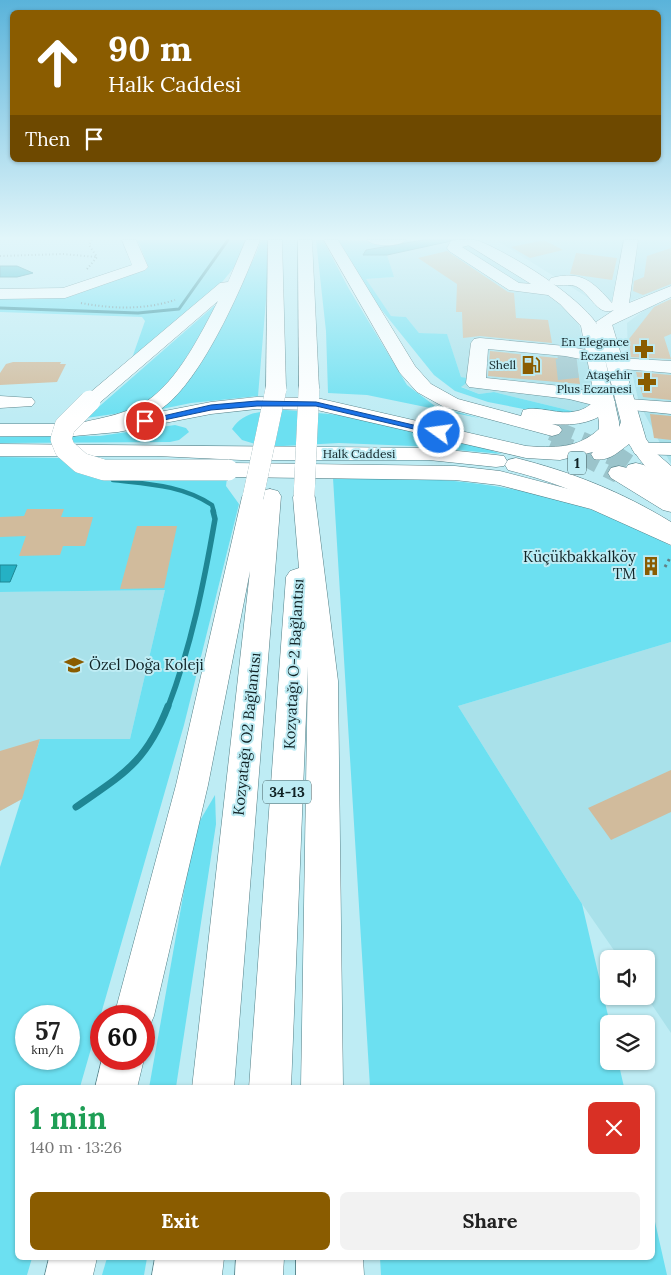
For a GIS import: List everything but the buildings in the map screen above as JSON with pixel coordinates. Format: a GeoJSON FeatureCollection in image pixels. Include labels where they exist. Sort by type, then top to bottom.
{"type":"FeatureCollection","features":[{"type":"Feature","properties":{"kind":"main road"},"geometry":{"type":"LineString","coordinates":[[211,300],[90,401],[66,426],[61,439],[65,450],[81,463],[104,470],[235,462],[455,472],[500,478],[599,504],[671,537]]}},
{"type":"Feature","properties":{"kind":"main road"},"geometry":{"type":"LineString","coordinates":[[74,430],[124,417],[152,406],[164,398],[182,376],[226,300]]}},
{"type":"Feature","properties":{"kind":"main road"},"geometry":{"type":"LineString","coordinates":[[137,1005],[262,497],[276,389],[275,300]]}},
{"type":"Feature","properties":{"kind":"main road","name":"Kozyatağı O-2 Bağlantısı"},"geometry":{"type":"LineString","coordinates":[[270,1085],[304,496],[313,397],[308,300]]}},
{"type":"Feature","properties":{"kind":"main road"},"geometry":{"type":"LineString","coordinates":[[0,430],[74,430],[158,419],[211,408],[313,397],[552,436],[451,403],[424,388],[407,369],[368,300]]}},
{"type":"Feature","properties":{"kind":"main road"},"geometry":{"type":"LineString","coordinates":[[313,397],[526,452],[557,455],[587,447],[603,437],[609,430],[609,422],[589,325],[567,300]]}},
{"type":"Feature","properties":{"kind":"main road"},"geometry":{"type":"LineString","coordinates":[[587,300],[611,310],[644,300]]}},
{"type":"Feature","properties":{"kind":"main road"},"geometry":{"type":"LineString","coordinates":[[614,300],[611,310],[617,364],[630,414],[632,464],[671,505]]}},
{"type":"Feature","properties":{"kind":"main road"},"geometry":{"type":"LineString","coordinates":[[372,306],[435,386],[462,399],[555,419],[586,417],[597,411],[604,402]]}},
{"type":"Feature","properties":{"kind":"main road"},"geometry":{"type":"LineString","coordinates":[[596,356],[565,350],[480,343],[476,383],[570,394],[604,402]]}},
{"type":"Feature","properties":{"kind":"main road"},"geometry":{"type":"LineString","coordinates":[[617,364],[671,367]]}},
{"type":"Feature","properties":{"kind":"main road"},"geometry":{"type":"LineString","coordinates":[[0,402],[25,402]]}},
{"type":"Feature","properties":{"kind":"main road"},"geometry":{"type":"LineString","coordinates":[[157,450],[208,432],[222,420],[240,409],[257,403]]}},
{"type":"Feature","properties":{"kind":"main road"},"geometry":{"type":"LineString","coordinates":[[630,414],[671,408]]}},
{"type":"Feature","properties":{"kind":"main road","name":"1"},"geometry":{"type":"LineString","coordinates":[[507,463],[572,464],[607,452],[625,437],[630,414]]}},
{"type":"Feature","properties":{"kind":"main road"},"geometry":{"type":"LineString","coordinates":[[158,419],[183,420],[196,424],[222,443],[235,462]]}},
{"type":"Feature","properties":{"kind":"main road"},"geometry":{"type":"LineString","coordinates":[[0,450],[157,450],[235,462]]}},
{"type":"Feature","properties":{"kind":"main road"},"geometry":{"type":"LineString","coordinates":[[632,464],[671,450]]}},
{"type":"Feature","properties":{"kind":"main road","name":"Halk Caddesi"},"geometry":{"type":"LineString","coordinates":[[235,462],[429,454],[507,463]]}},
{"type":"Feature","properties":{"kind":"main road"},"geometry":{"type":"LineString","coordinates":[[507,463],[544,471],[600,492],[671,531]]}},
{"type":"Feature","properties":{"kind":"main road"},"geometry":{"type":"LineString","coordinates":[[671,479],[630,463],[610,464],[603,470],[603,476],[610,485],[671,531]]}},
{"type":"Feature","properties":{"kind":"main road"},"geometry":{"type":"LineString","coordinates":[[632,464],[671,479]]}},
{"type":"Feature","properties":{"kind":"main road"},"geometry":{"type":"LineString","coordinates":[[632,464],[671,493]]}},
{"type":"Feature","properties":{"kind":"main road"},"geometry":{"type":"LineString","coordinates":[[304,496],[324,681],[325,914],[322,1085]]}},
{"type":"Feature","properties":{"kind":"main road","name":"Kozyatağı O2 Bağlantısı"},"geometry":{"type":"LineString","coordinates":[[223,972],[262,497]]}},
{"type":"Feature","properties":{"kind":"main road"},"geometry":{"type":"LineString","coordinates":[[325,914],[332,1085]]}},
{"type":"Feature","properties":{"kind":"main road"},"geometry":{"type":"LineString","coordinates":[[205,1085],[223,972]]}},
{"type":"Feature","properties":{"kind":"main road","name":"34-13"},"geometry":{"type":"LineString","coordinates":[[213,1085],[223,972]]}},
{"type":"Feature","properties":{"kind":"main road"},"geometry":{"type":"LineString","coordinates":[[117,1085],[120,1070]]}},
{"type":"Feature","properties":{"kind":"main road"},"geometry":{"type":"LineString","coordinates":[[69,1275],[73,1260]]}},
{"type":"Feature","properties":{"kind":"main road"},"geometry":{"type":"LineString","coordinates":[[176,1275],[179,1260]]}},
{"type":"Feature","properties":{"kind":"main road"},"geometry":{"type":"LineString","coordinates":[[198,1275],[200,1260]]}},
{"type":"Feature","properties":{"kind":"main road"},"geometry":{"type":"LineString","coordinates":[[259,1275],[260,1260]]}},
{"type":"Feature","properties":{"kind":"main road"},"geometry":{"type":"LineString","coordinates":[[320,1260],[320,1275]]}},
{"type":"Feature","properties":{"kind":"main road"},"geometry":{"type":"LineString","coordinates":[[339,1260],[340,1275]]}},
{"type":"Feature","properties":{"kind":"path"},"geometry":{"type":"LineString","coordinates":[[68,300],[84,303],[140,308],[175,300]]}},
{"type":"Feature","properties":{"kind":"path"},"geometry":{"type":"LineString","coordinates":[[665,567],[671,556]]}},
{"type":"Feature","properties":{"kind":"shaded area"},"geometry":{"type":"Polygon","coordinates":[[[0,300],[202,300],[130,364],[145,321],[142,317],[0,312],[0,300]]]}},
{"type":"Feature","properties":{"kind":"shaded area"},"geometry":{"type":"Polygon","coordinates":[[[234,300],[266,300],[258,396],[191,403],[147,412],[177,395],[215,337],[234,300]]]}},
{"type":"Feature","properties":{"kind":"shaded area"},"geometry":{"type":"Polygon","coordinates":[[[323,300],[355,300],[407,385],[435,406],[479,418],[367,395],[328,393],[326,331],[323,300]]]}},
{"type":"Feature","properties":{"kind":"shaded area"},"geometry":{"type":"Polygon","coordinates":[[[374,300],[380,300],[391,316],[406,317],[419,333],[447,334],[461,377],[472,379],[461,387],[479,394],[494,392],[576,412],[554,415],[488,402],[455,391],[434,375],[374,300]]]}},
{"type":"Feature","properties":{"kind":"shaded area"},"geometry":{"type":"Polygon","coordinates":[[[379,300],[562,300],[578,320],[594,392],[593,408],[576,412],[494,392],[479,394],[460,386],[471,380],[461,377],[447,335],[419,333],[406,317],[391,316],[379,300]]]}},
{"type":"Feature","properties":{"kind":"shaded area"},"geometry":{"type":"Polygon","coordinates":[[[591,300],[634,300],[627,302],[591,300]]]}},
{"type":"Feature","properties":{"kind":"shaded area"},"geometry":{"type":"Polygon","coordinates":[[[671,300],[671,464],[639,403],[628,356],[627,323],[647,308],[671,300]]]}},
{"type":"Feature","properties":{"kind":"shaded area"},"geometry":{"type":"Polygon","coordinates":[[[214,306],[218,306],[184,361],[163,389],[152,399],[142,406],[128,411],[86,418],[214,306]]]}},
{"type":"Feature","properties":{"kind":"shaded area"},"geometry":{"type":"Polygon","coordinates":[[[286,410],[350,416],[431,431],[502,454],[413,446],[339,443],[265,447],[242,440],[232,429],[249,415],[286,410]]]}},
{"type":"Feature","properties":{"kind":"shaded area"},"geometry":{"type":"Polygon","coordinates":[[[175,425],[186,428],[189,432],[179,440],[170,442],[0,443],[0,437],[100,436],[175,425]]]}},
{"type":"Feature","properties":{"kind":"shaded area"},"geometry":{"type":"Polygon","coordinates":[[[0,457],[229,461],[226,486],[239,504],[184,725],[104,1005],[90,1005],[90,1052],[81,1085],[15,1085],[15,1260],[31,1260],[27,1275],[0,1275],[0,867],[40,739],[130,739],[165,590],[0,592],[0,457]]]}},
{"type":"Feature","properties":{"kind":"shaded area"},"geometry":{"type":"Polygon","coordinates":[[[333,478],[439,480],[510,489],[567,502],[594,511],[621,521],[671,546],[671,642],[458,706],[582,904],[600,981],[600,1005],[606,1005],[608,1015],[600,1015],[600,1070],[620,1070],[624,1085],[370,1085],[333,478]]]}},
{"type":"Feature","properties":{"kind":"shaded area"},"geometry":{"type":"Polygon","coordinates":[[[0,565],[17,565],[10,582],[0,582],[0,565]]]}},
{"type":"Feature","properties":{"kind":"shaded area","name":"Özel Doğa Koleji"},"geometry":{"type":"Polygon","coordinates":[[[165,590],[130,739],[40,739],[22,799],[0,811],[0,592],[165,590]]]}},
{"type":"Feature","properties":{"kind":"shaded area"},"geometry":{"type":"Polygon","coordinates":[[[671,642],[671,1033],[652,1005],[655,1005],[655,950],[614,950],[582,904],[458,706],[671,642]]]}},
{"type":"Feature","properties":{"kind":"shaded area"},"geometry":{"type":"Polygon","coordinates":[[[215,795],[216,824],[176,1085],[150,1085],[152,1070],[155,1070],[155,1054],[195,829],[215,795]]]}},
{"type":"Feature","properties":{"kind":"shaded area"},"geometry":{"type":"Polygon","coordinates":[[[655,1222],[667,1275],[381,1275],[380,1260],[655,1260],[655,1222]]]}},
{"type":"Feature","properties":{"kind":"shaded area"},"geometry":{"type":"Polygon","coordinates":[[[106,1260],[147,1260],[144,1275],[102,1275],[106,1260]]]}},
{"type":"Feature","properties":{"kind":"waterway"},"geometry":{"type":"LineString","coordinates":[[0,308],[138,313],[179,309],[186,300]]}},
{"type":"Feature","properties":{"kind":"waterway"},"geometry":{"type":"LineString","coordinates":[[113,480],[177,489],[201,498],[212,505],[214,512]]}},
{"type":"Feature","properties":{"kind":"waterway"},"geometry":{"type":"LineString","coordinates":[[168,707],[184,661],[196,614],[215,519],[213,511]]}},
{"type":"Feature","properties":{"kind":"waterway"},"geometry":{"type":"LineString","coordinates":[[76,807],[120,776],[142,754],[160,725],[168,706]]}},
{"type":"Feature","properties":{"kind":"tunnel"},"geometry":{"type":"LineString","coordinates":[[565,351],[566,360]]}},
{"type":"Feature","properties":{"kind":"tunnel"},"geometry":{"type":"LineString","coordinates":[[566,358],[570,393]]}},
{"type":"Feature","properties":{"kind":"tunnel"},"geometry":{"type":"LineString","coordinates":[[552,430],[615,456],[636,470]]}},
{"type":"Feature","properties":{"kind":"tunnel"},"geometry":{"type":"LineString","coordinates":[[551,442],[586,456],[619,473]]}},
{"type":"Feature","properties":{"kind":"place","name":"En Elegance Eczanesi"},"geometry":{"type":"Point","coordinates":[644,349]}},
{"type":"Feature","properties":{"kind":"place","name":"Shell"},"geometry":{"type":"Point","coordinates":[531,365]}},
{"type":"Feature","properties":{"kind":"place","name":"Ataşehir Plus Eczanesi"},"geometry":{"type":"Point","coordinates":[647,382]}},
{"type":"Feature","properties":{"kind":"place","name":"Küçükbakkalköy TM"},"geometry":{"type":"Point","coordinates":[651,566]}},
{"type":"Feature","properties":{"kind":"place","name":"Özel Doğa Koleji"},"geometry":{"type":"Point","coordinates":[74,665]}},
{"type":"Feature","properties":{"kind":"route"},"geometry":{"type":"LineString","coordinates":[[145,421],[211,408],[257,403],[316,404],[439,432]]}}]}
